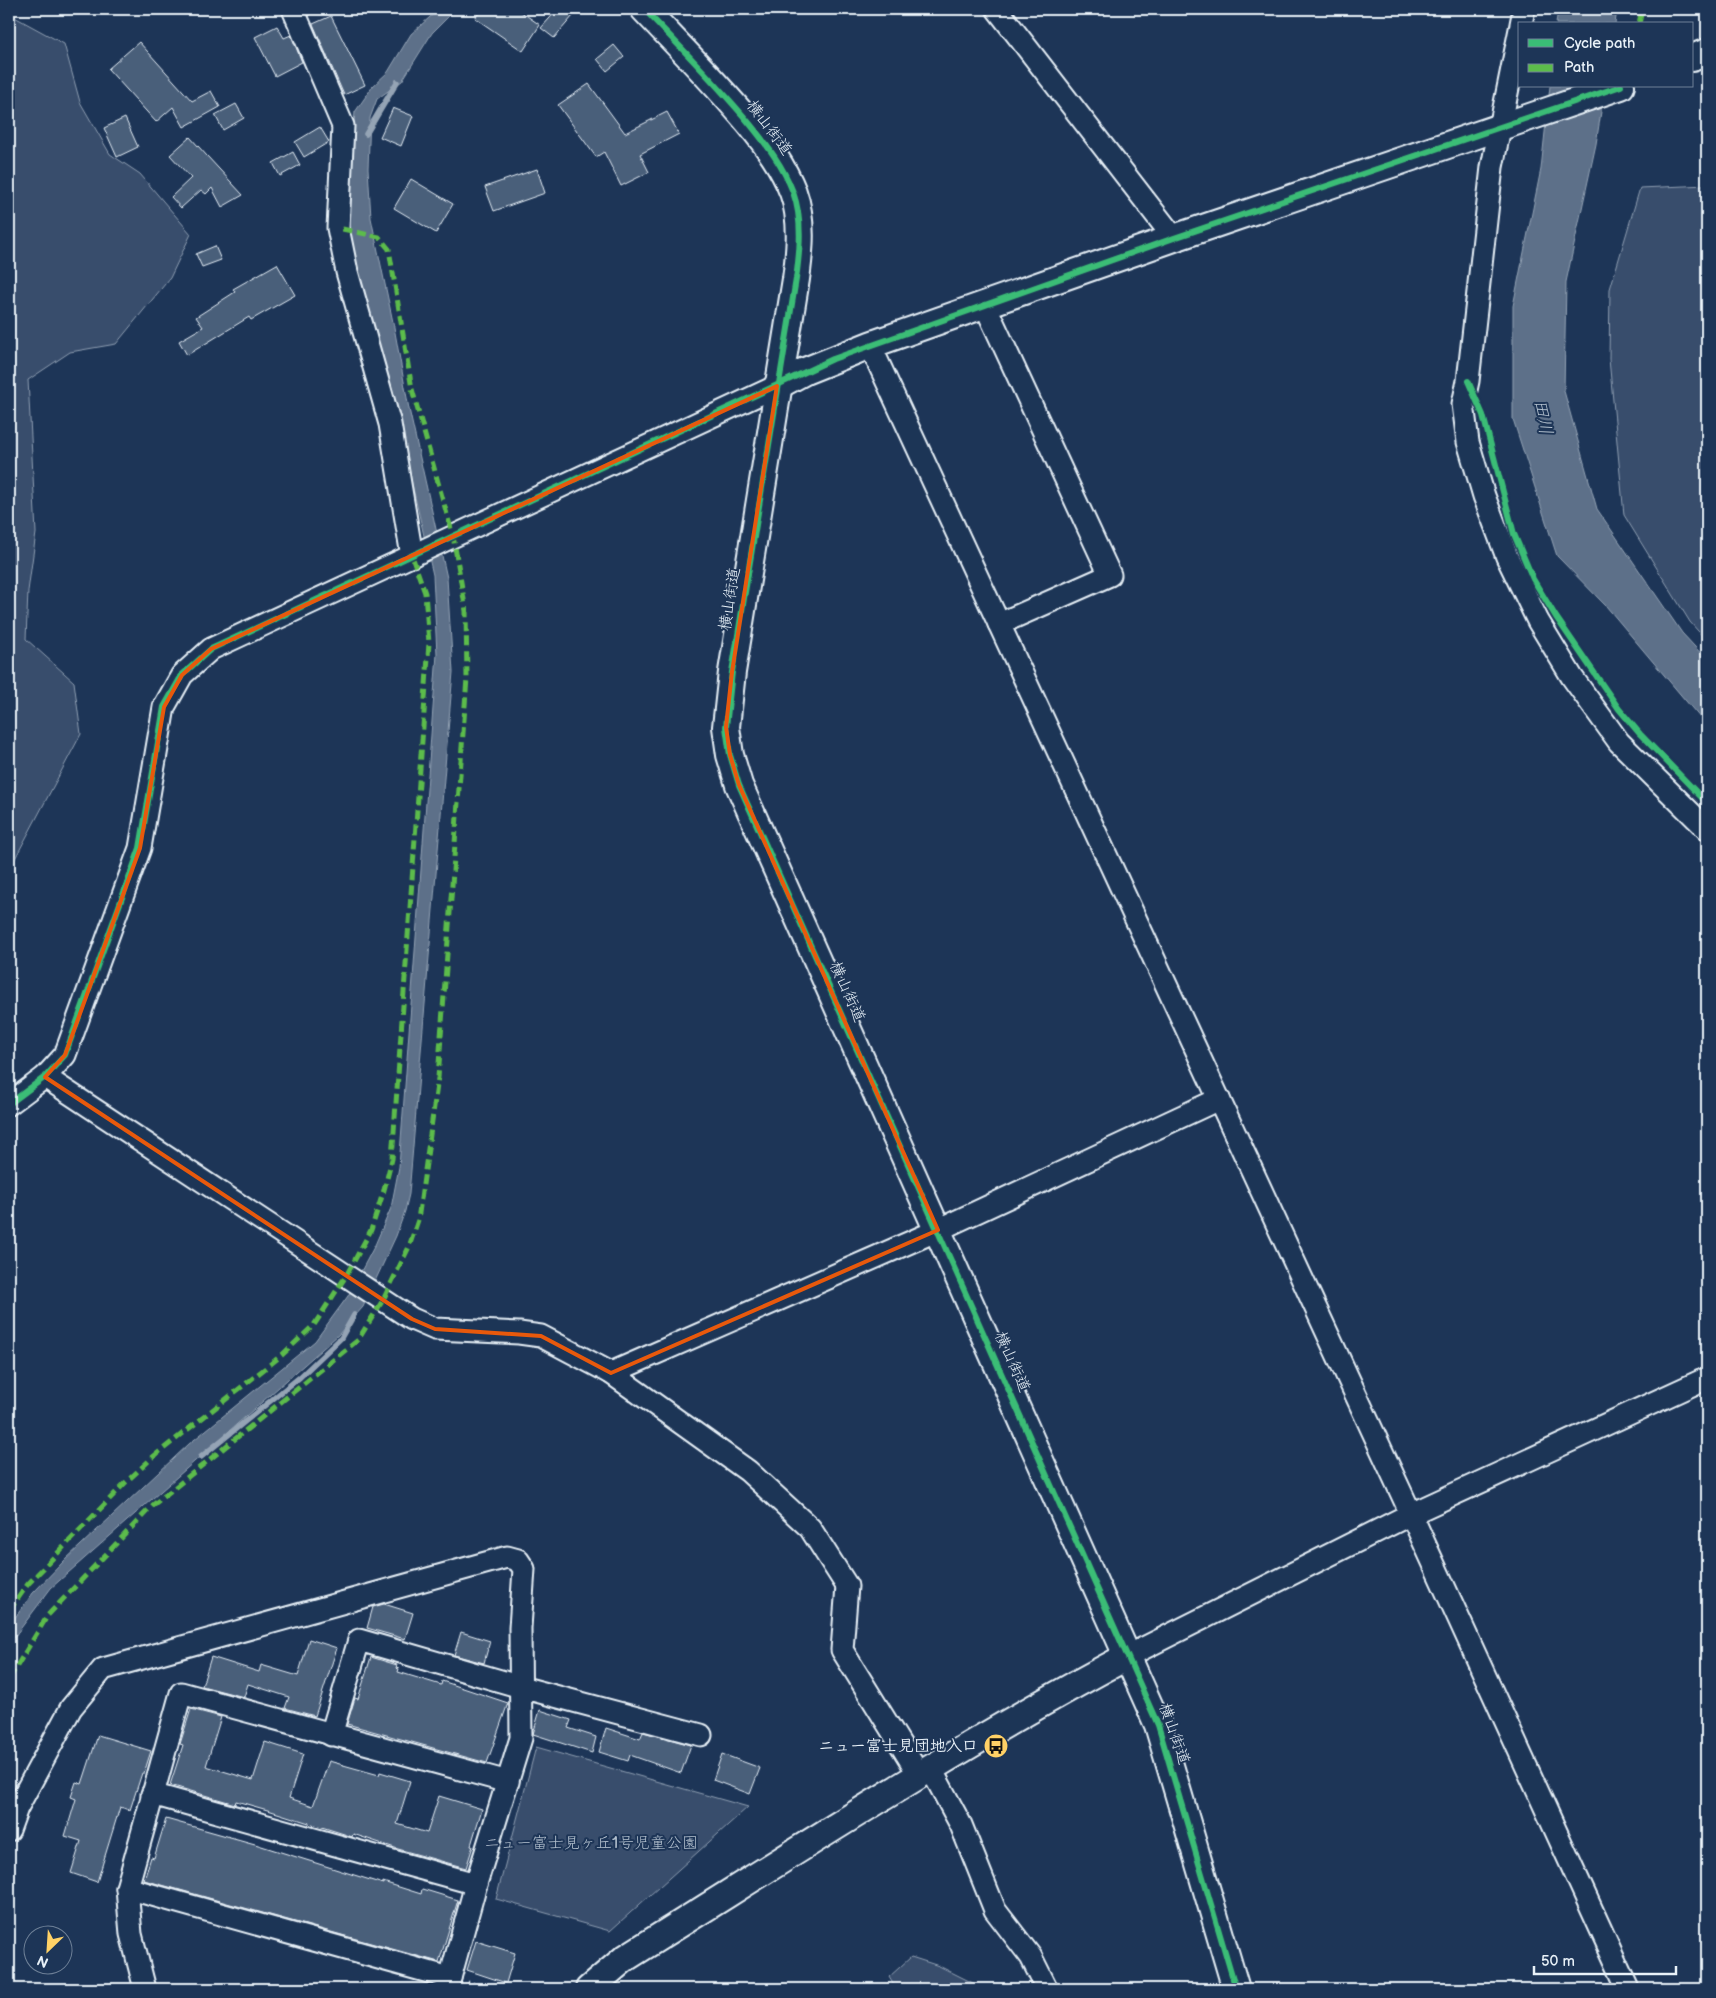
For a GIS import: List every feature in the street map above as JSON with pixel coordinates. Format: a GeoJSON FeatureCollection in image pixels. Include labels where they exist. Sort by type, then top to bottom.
{"type":"FeatureCollection","features":[{"type":"Feature","properties":{"kind":"street"},"geometry":{"type":"LineString","coordinates":[[292,9],[343,126],[338,228],[347,272],[390,424],[412,556]]}},
{"type":"Feature","properties":{"kind":"street","name":"横山街道"},"geometry":{"type":"LineString","coordinates":[[644,9],[737,108],[768,146],[781,166],[793,193],[799,217],[800,245],[796,279],[732,672],[726,727],[730,756],[739,785],[1158,1725],[1236,1989]]}},
{"type":"Feature","properties":{"kind":"street"},"geometry":{"type":"LineString","coordinates":[[996,9],[1174,238]]}},
{"type":"Feature","properties":{"kind":"street"},"geometry":{"type":"LineString","coordinates":[[1521,22],[1524,9]]}},
{"type":"Feature","properties":{"kind":"street"},"geometry":{"type":"LineString","coordinates":[[1518,41],[1504,126],[1492,166],[1468,381],[1463,404],[1468,442],[1484,496],[1507,556],[1538,621],[1572,677],[1619,742],[1707,829]]}},
{"type":"Feature","properties":{"kind":"street"},"geometry":{"type":"LineString","coordinates":[[1694,57],[1707,52]]}},
{"type":"Feature","properties":{"kind":"street"},"geometry":{"type":"LineString","coordinates":[[9,1104],[45,1077],[65,1055],[140,848],[164,707],[182,675],[212,649],[778,386],[805,371],[870,345],[1174,238],[1616,88]]}},
{"type":"Feature","properties":{"kind":"street"},"geometry":{"type":"LineString","coordinates":[[985,305],[1110,575],[999,624]]}},
{"type":"Feature","properties":{"kind":"street"},"geometry":{"type":"LineString","coordinates":[[870,345],[1411,1514],[1628,1989]]}},
{"type":"Feature","properties":{"kind":"street"},"geometry":{"type":"LineString","coordinates":[[45,1077],[412,1319],[435,1329],[519,1333],[541,1336],[611,1373],[748,1471],[810,1528],[847,1586],[842,1650],[961,1825],[996,1910],[1031,1957],[1047,1989]]}},
{"type":"Feature","properties":{"kind":"street"},"geometry":{"type":"LineString","coordinates":[[611,1373],[938,1230],[1219,1099]]}},
{"type":"Feature","properties":{"kind":"street"},"geometry":{"type":"LineString","coordinates":[[589,1989],[624,1959],[925,1772],[1055,1695],[1128,1656],[1411,1514],[1707,1378]]}},
{"type":"Feature","properties":{"kind":"street"},"geometry":{"type":"LineString","coordinates":[[9,1830],[17,1808],[70,1708],[103,1669],[507,1557],[518,1560],[524,1569],[520,1628],[521,1738],[476,1884],[448,1984],[127,1888]]}},
{"type":"Feature","properties":{"kind":"street"},"geometry":{"type":"LineString","coordinates":[[331,1735],[360,1640],[521,1687],[701,1735]]}},
{"type":"Feature","properties":{"kind":"street"},"geometry":{"type":"LineString","coordinates":[[145,1989],[131,1934],[127,1888],[181,1693],[508,1782]]}},
{"type":"Feature","properties":{"kind":"street"},"geometry":{"type":"LineString","coordinates":[[152,1794],[476,1884]]}},
{"type":"Feature","properties":{"kind":"path"},"geometry":{"type":"LineString","coordinates":[[448,1984],[494,1989]]}},
{"type":"Feature","properties":{"kind":"highlighted area"},"geometry":{"type":"Polygon","coordinates":[[[777,386],[732,672],[726,727],[730,755],[739,785],[938,1230],[611,1373],[541,1336],[435,1329],[412,1319],[45,1077],[65,1055],[140,848],[164,707],[182,675],[211,649],[777,386]]]}},
{"type":"Feature","properties":{"kind":"green space"},"geometry":{"type":"Polygon","coordinates":[[[9,14],[64,44],[80,102],[110,154],[140,174],[191,234],[170,278],[116,344],[70,352],[28,380],[36,533],[28,591],[26,639],[74,682],[81,734],[9,870],[9,14]]]}},
{"type":"Feature","properties":{"kind":"green space"},"geometry":{"type":"Polygon","coordinates":[[[1707,185],[1707,641],[1690,622],[1624,515],[1609,359],[1610,289],[1640,188],[1707,185]]]}},
{"type":"Feature","properties":{"kind":"green space","name":"ニュー富士見ヶ丘1号児童公園"},"geometry":{"type":"Polygon","coordinates":[[[536,1747],[748,1807],[610,1931],[496,1899],[536,1747]]]}},
{"type":"Feature","properties":{"kind":"green space"},"geometry":{"type":"Polygon","coordinates":[[[911,1957],[939,1966],[985,1989],[896,1989],[889,1977],[911,1957]]]}},
{"type":"Feature","properties":{"kind":"water"},"geometry":{"type":"Polygon","coordinates":[[[439,9],[456,9],[432,33],[402,81],[377,99],[370,118],[368,168],[371,218],[409,409],[447,578],[453,672],[409,1194],[405,1211],[396,1236],[363,1307],[338,1335],[51,1588],[9,1646],[9,1628],[14,1619],[33,1593],[65,1560],[189,1444],[315,1341],[348,1296],[375,1245],[391,1208],[399,1167],[437,654],[433,575],[395,410],[352,245],[348,193],[355,112],[373,86],[388,72],[411,34],[439,9]]]}},
{"type":"Feature","properties":{"kind":"water"},"geometry":{"type":"Polygon","coordinates":[[[1558,9],[1617,9],[1615,22],[1556,22],[1558,9]]]}},
{"type":"Feature","properties":{"kind":"water","name":"田川"},"geometry":{"type":"Polygon","coordinates":[[[1550,88],[1605,88],[1596,144],[1566,282],[1564,391],[1597,509],[1682,633],[1707,660],[1707,726],[1606,606],[1557,556],[1513,419],[1513,306],[1541,169],[1550,88]]]}},
{"type":"Feature","properties":{"kind":"building"},"geometry":{"type":"Polygon","coordinates":[[[482,9],[517,9],[540,25],[523,51],[475,18],[482,9]]]}},
{"type":"Feature","properties":{"kind":"building"},"geometry":{"type":"Polygon","coordinates":[[[558,9],[579,9],[554,38],[541,28],[558,9]]]}},
{"type":"Feature","properties":{"kind":"building"},"geometry":{"type":"Polygon","coordinates":[[[331,16],[365,85],[344,95],[313,24],[331,16]]]}},
{"type":"Feature","properties":{"kind":"building"},"geometry":{"type":"Polygon","coordinates":[[[277,26],[284,38],[291,35],[302,62],[275,76],[255,37],[277,26]]]}},
{"type":"Feature","properties":{"kind":"building"},"geometry":{"type":"Polygon","coordinates":[[[139,42],[192,101],[211,91],[220,107],[184,127],[173,107],[156,122],[108,69],[139,42]]]}},
{"type":"Feature","properties":{"kind":"building"},"geometry":{"type":"Polygon","coordinates":[[[614,45],[624,57],[607,71],[597,59],[614,45]]]}},
{"type":"Feature","properties":{"kind":"building"},"geometry":{"type":"Polygon","coordinates":[[[589,84],[625,133],[667,112],[679,134],[640,154],[649,172],[621,186],[604,152],[596,157],[558,105],[589,84]]]}},
{"type":"Feature","properties":{"kind":"building"},"geometry":{"type":"Polygon","coordinates":[[[236,104],[244,118],[223,130],[215,115],[236,104]]]}},
{"type":"Feature","properties":{"kind":"building"},"geometry":{"type":"Polygon","coordinates":[[[393,108],[413,116],[401,146],[380,137],[393,108]]]}},
{"type":"Feature","properties":{"kind":"building"},"geometry":{"type":"Polygon","coordinates":[[[125,118],[138,147],[117,157],[104,128],[125,118]]]}},
{"type":"Feature","properties":{"kind":"building"},"geometry":{"type":"Polygon","coordinates":[[[320,127],[329,142],[304,157],[295,142],[320,127]]]}},
{"type":"Feature","properties":{"kind":"building"},"geometry":{"type":"Polygon","coordinates":[[[190,137],[243,195],[222,207],[212,188],[206,194],[201,190],[181,208],[171,197],[191,178],[170,155],[190,137]]]}},
{"type":"Feature","properties":{"kind":"building"},"geometry":{"type":"Polygon","coordinates":[[[293,152],[300,165],[280,176],[273,163],[293,152]]]}},
{"type":"Feature","properties":{"kind":"building"},"geometry":{"type":"Polygon","coordinates":[[[537,169],[545,193],[494,211],[485,187],[537,169]]]}},
{"type":"Feature","properties":{"kind":"building"},"geometry":{"type":"Polygon","coordinates":[[[411,179],[453,204],[436,233],[394,208],[411,179]]]}},
{"type":"Feature","properties":{"kind":"building"},"geometry":{"type":"Polygon","coordinates":[[[215,246],[221,260],[202,267],[196,254],[215,246]]]}},
{"type":"Feature","properties":{"kind":"building"},"geometry":{"type":"Polygon","coordinates":[[[277,264],[295,295],[251,320],[249,317],[187,355],[179,341],[203,327],[196,317],[235,292],[233,289],[277,264]]]}},
{"type":"Feature","properties":{"kind":"building"},"geometry":{"type":"Polygon","coordinates":[[[384,1604],[413,1613],[405,1639],[367,1628],[373,1607],[384,1604]]]}},
{"type":"Feature","properties":{"kind":"building"},"geometry":{"type":"Polygon","coordinates":[[[461,1632],[490,1641],[484,1663],[454,1655],[461,1632]]]}},
{"type":"Feature","properties":{"kind":"building"},"geometry":{"type":"Polygon","coordinates":[[[309,1639],[337,1648],[315,1716],[285,1708],[289,1697],[248,1684],[244,1697],[202,1686],[211,1657],[259,1672],[261,1665],[298,1676],[309,1639]]]}},
{"type":"Feature","properties":{"kind":"building"},"geometry":{"type":"Polygon","coordinates":[[[371,1657],[397,1665],[398,1672],[441,1685],[442,1681],[508,1703],[487,1763],[347,1724],[355,1698],[358,1699],[371,1657]]]}},
{"type":"Feature","properties":{"kind":"building"},"geometry":{"type":"Polygon","coordinates":[[[191,1709],[221,1717],[206,1766],[253,1780],[265,1742],[303,1754],[289,1798],[313,1806],[329,1761],[379,1775],[380,1772],[410,1781],[397,1824],[427,1833],[439,1796],[482,1809],[466,1868],[353,1834],[352,1837],[236,1801],[235,1804],[170,1785],[183,1745],[180,1744],[191,1709]]]}},
{"type":"Feature","properties":{"kind":"building"},"geometry":{"type":"Polygon","coordinates":[[[540,1710],[571,1720],[568,1728],[596,1737],[592,1753],[533,1734],[540,1710]]]}},
{"type":"Feature","properties":{"kind":"building"},"geometry":{"type":"Polygon","coordinates":[[[606,1728],[640,1739],[643,1732],[691,1745],[681,1773],[630,1755],[628,1761],[599,1752],[606,1728]]]}},
{"type":"Feature","properties":{"kind":"building"},"geometry":{"type":"Polygon","coordinates":[[[98,1735],[151,1751],[130,1810],[120,1807],[97,1882],[71,1873],[81,1841],[65,1836],[76,1799],[71,1797],[76,1782],[82,1784],[98,1735]]]}},
{"type":"Feature","properties":{"kind":"building"},"geometry":{"type":"Polygon","coordinates":[[[722,1754],[760,1768],[750,1794],[713,1780],[722,1754]]]}},
{"type":"Feature","properties":{"kind":"building"},"geometry":{"type":"Polygon","coordinates":[[[166,1819],[255,1844],[383,1884],[383,1882],[421,1894],[422,1889],[458,1900],[439,1962],[144,1880],[151,1857],[154,1858],[166,1819]]]}},
{"type":"Feature","properties":{"kind":"building"},"geometry":{"type":"Polygon","coordinates":[[[476,1941],[515,1953],[506,1983],[467,1970],[476,1941]]]}},
{"type":"Feature","properties":{"kind":"waterway"},"geometry":{"type":"LineString","coordinates":[[366,134],[397,82]]}},
{"type":"Feature","properties":{"kind":"waterway"},"geometry":{"type":"LineString","coordinates":[[201,1457],[300,1377],[341,1338],[354,1315]]}},
{"type":"Feature","properties":{"kind":"marked path"},"geometry":{"type":"LineString","coordinates":[[1639,22],[1642,9]]}},
{"type":"Feature","properties":{"kind":"marked path"},"geometry":{"type":"LineString","coordinates":[[9,1679],[48,1615],[153,1505],[358,1340],[383,1300],[409,1247],[418,1220],[438,1078],[467,678],[466,611],[453,536],[412,389],[389,249],[379,237],[338,228]]}},
{"type":"Feature","properties":{"kind":"marked path"},"geometry":{"type":"LineString","coordinates":[[9,1611],[28,1584],[125,1483],[153,1457],[282,1355],[314,1325],[346,1276],[371,1230],[392,1159],[429,643],[425,593],[412,556]]}},
{"type":"Feature","properties":{"kind":"cycle path"},"geometry":{"type":"LineString","coordinates":[[644,9],[725,94],[750,124],[774,156],[789,182],[798,213],[799,246],[796,279],[732,672],[726,727],[730,755],[739,785],[1158,1725],[1236,1989]]}},
{"type":"Feature","properties":{"kind":"cycle path"},"geometry":{"type":"LineString","coordinates":[[9,1104],[45,1077],[65,1055],[140,848],[164,707],[182,675],[211,649],[833,359],[1174,238],[1615,88]]}},
{"type":"Feature","properties":{"kind":"cycle path"},"geometry":{"type":"LineString","coordinates":[[1468,381],[1483,415],[1514,534],[1533,579],[1556,617],[1619,709],[1640,734],[1707,803]]}},
{"type":"Feature","properties":{"kind":"place","name":"ニュー富士見団地入口"},"geometry":{"type":"Point","coordinates":[996,1746]}}]}
